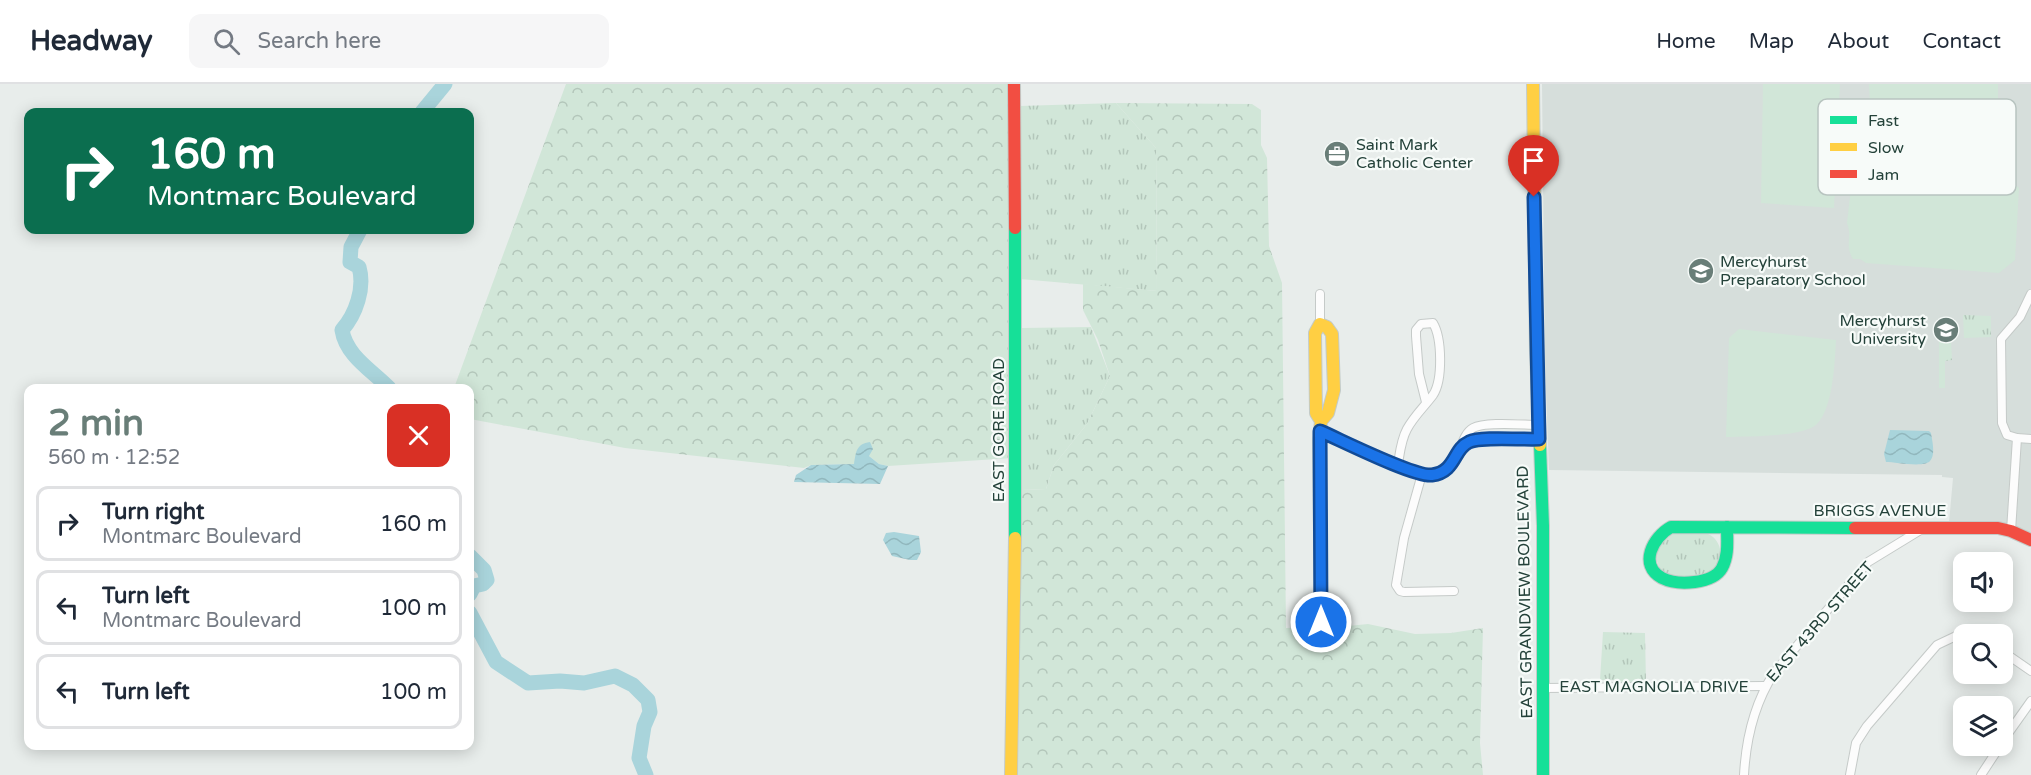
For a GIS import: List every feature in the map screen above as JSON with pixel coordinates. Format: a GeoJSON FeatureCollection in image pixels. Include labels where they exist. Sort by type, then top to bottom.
{"type":"FeatureCollection","features":[{"type":"Feature","properties":{"kind":"street","name":"EAST GORE ROAD"},"geometry":{"type":"LineString","coordinates":[[1011,775],[1016,507],[1014,84]]}},
{"type":"Feature","properties":{"kind":"street","name":"EAST GRANDVIEW BOULEVARD"},"geometry":{"type":"LineString","coordinates":[[1533,84],[1538,425],[1543,526],[1543,775]]}},
{"type":"Feature","properties":{"kind":"street"},"geometry":{"type":"LineString","coordinates":[[1320,294],[1320,324],[1315,333],[1316,413],[1321,426],[1321,622]]}},
{"type":"Feature","properties":{"kind":"street"},"geometry":{"type":"LineString","coordinates":[[2031,294],[2020,317],[2001,339],[2002,423],[2007,435],[2031,438]]}},
{"type":"Feature","properties":{"kind":"street"},"geometry":{"type":"LineString","coordinates":[[1398,464],[1400,448],[1406,432],[1433,395],[1440,372],[1439,339],[1433,323],[1421,324],[1416,330],[1418,368],[1426,402]]}},
{"type":"Feature","properties":{"kind":"street"},"geometry":{"type":"LineString","coordinates":[[1320,324],[1327,327],[1332,334],[1335,378],[1328,413],[1321,426]]}},
{"type":"Feature","properties":{"kind":"street"},"geometry":{"type":"LineString","coordinates":[[1321,426],[1398,464],[1422,474],[1432,475],[1445,470],[1456,458],[1470,431],[1479,426],[1538,425]]}},
{"type":"Feature","properties":{"kind":"street"},"geometry":{"type":"LineString","coordinates":[[2011,531],[2017,438]]}},
{"type":"Feature","properties":{"kind":"street"},"geometry":{"type":"LineString","coordinates":[[1463,446],[1472,440],[1539,439]]}},
{"type":"Feature","properties":{"kind":"street"},"geometry":{"type":"LineString","coordinates":[[1422,474],[1406,527],[1395,585],[1404,592],[1455,591]]}},
{"type":"Feature","properties":{"kind":"street","name":"BRIGGS AVENUE"},"geometry":{"type":"LineString","coordinates":[[1727,527],[1725,563],[1718,574],[1711,579],[1670,580],[1659,576],[1653,569],[1650,548],[1656,538],[1671,527],[1727,527],[1923,528],[1992,528],[2011,531],[2031,540]]}},
{"type":"Feature","properties":{"kind":"street","name":"EAST 43RD STREET"},"geometry":{"type":"LineString","coordinates":[[1744,775],[1751,724],[1765,686],[1774,673],[1868,562],[1923,528]]}},
{"type":"Feature","properties":{"kind":"street"},"geometry":{"type":"LineString","coordinates":[[1850,775],[1856,743],[1868,726],[1937,645],[1953,637]]}},
{"type":"Feature","properties":{"kind":"street"},"geometry":{"type":"LineString","coordinates":[[2013,659],[2031,671]]}},
{"type":"Feature","properties":{"kind":"street","name":"EAST MAGNOLIA DRIVE"},"geometry":{"type":"LineString","coordinates":[[1542,688],[1765,686]]}},
{"type":"Feature","properties":{"kind":"street"},"geometry":{"type":"LineString","coordinates":[[2013,726],[2031,700]]}},
{"type":"Feature","properties":{"kind":"street"},"geometry":{"type":"LineString","coordinates":[[1981,775],[1993,756]]}},
{"type":"Feature","properties":{"kind":"shaded area"},"geometry":{"type":"Polygon","coordinates":[[[1542,84],[2031,84],[2031,533],[2008,525],[1949,523],[1953,478],[1942,477],[1942,475],[1549,470],[1545,364],[1542,84]]]}},
{"type":"Feature","properties":{"kind":"green space"},"geometry":{"type":"Polygon","coordinates":[[[566,84],[1010,84],[1013,458],[888,466],[879,464],[869,456],[854,464],[811,465],[804,468],[625,448],[474,420],[474,384],[455,384],[566,84]]]}},
{"type":"Feature","properties":{"kind":"green space"},"geometry":{"type":"Polygon","coordinates":[[[1763,84],[1840,84],[1839,99],[1818,99],[1818,195],[1835,195],[1834,208],[1761,203],[1763,84]]]}},
{"type":"Feature","properties":{"kind":"green space"},"geometry":{"type":"Polygon","coordinates":[[[1869,84],[1998,84],[1998,99],[1870,99],[1869,84]]]}},
{"type":"Feature","properties":{"kind":"green space"},"geometry":{"type":"Polygon","coordinates":[[[1116,103],[1156,148],[1157,291],[1020,279],[1020,106],[1116,103]]]}},
{"type":"Feature","properties":{"kind":"green space"},"geometry":{"type":"Polygon","coordinates":[[[1116,103],[1252,104],[1261,110],[1261,145],[1267,158],[1269,246],[1282,283],[1286,628],[1368,624],[1415,634],[1451,633],[1483,628],[1480,743],[1483,775],[1018,775],[1022,490],[1046,489],[1054,465],[1087,424],[1110,376],[1098,340],[1083,310],[1083,284],[1157,291],[1156,148],[1116,103]]]}},
{"type":"Feature","properties":{"kind":"green space"},"geometry":{"type":"Polygon","coordinates":[[[2016,185],[2019,188],[2015,260],[1999,273],[1866,263],[1860,259],[1853,259],[1849,249],[1847,223],[1850,195],[2016,195],[2016,185]]]}},
{"type":"Feature","properties":{"kind":"green space"},"geometry":{"type":"Polygon","coordinates":[[[1963,315],[1991,316],[1991,337],[1964,338],[1963,315]]]}},
{"type":"Feature","properties":{"kind":"green space"},"geometry":{"type":"Polygon","coordinates":[[[1091,327],[1110,376],[1087,424],[1054,465],[1046,489],[1022,490],[1022,328],[1091,327]]]}},
{"type":"Feature","properties":{"kind":"green space"},"geometry":{"type":"Polygon","coordinates":[[[1739,329],[1836,340],[1834,373],[1829,400],[1820,421],[1813,427],[1795,433],[1726,437],[1729,338],[1739,329]]]}},
{"type":"Feature","properties":{"kind":"green space"},"geometry":{"type":"Polygon","coordinates":[[[1939,340],[1951,342],[1952,360],[1945,361],[1945,388],[1939,388],[1939,340]]]}},
{"type":"Feature","properties":{"kind":"green space"},"geometry":{"type":"Polygon","coordinates":[[[1704,533],[1717,541],[1720,558],[1712,572],[1699,576],[1674,576],[1663,571],[1657,562],[1656,546],[1668,534],[1704,533]]]}},
{"type":"Feature","properties":{"kind":"green space"},"geometry":{"type":"Polygon","coordinates":[[[1603,632],[1645,633],[1646,683],[1616,683],[1616,680],[1600,680],[1603,632]]]}},
{"type":"Feature","properties":{"kind":"water"},"geometry":{"type":"Polygon","coordinates":[[[1890,430],[1929,431],[1933,447],[1930,461],[1922,464],[1886,462],[1884,454],[1890,430]]]}},
{"type":"Feature","properties":{"kind":"water"},"geometry":{"type":"Polygon","coordinates":[[[870,442],[873,449],[869,456],[879,464],[888,466],[880,484],[794,482],[796,475],[811,465],[854,464],[859,447],[870,442]]]}},
{"type":"Feature","properties":{"kind":"water"},"geometry":{"type":"Polygon","coordinates":[[[886,533],[919,536],[921,552],[917,560],[892,556],[883,540],[886,533]]]}},
{"type":"Feature","properties":{"kind":"waterway"},"geometry":{"type":"LineString","coordinates":[[425,108],[445,84]]}},
{"type":"Feature","properties":{"kind":"waterway"},"geometry":{"type":"LineString","coordinates":[[358,234],[351,247],[350,262],[359,267],[360,292],[355,309],[342,330],[354,355],[385,384]]}},
{"type":"Feature","properties":{"kind":"waterway"},"geometry":{"type":"LineString","coordinates":[[474,560],[484,570],[487,580],[483,584],[474,586]]}},
{"type":"Feature","properties":{"kind":"waterway"},"geometry":{"type":"LineString","coordinates":[[474,621],[496,662],[528,683],[560,681],[584,683],[615,676],[633,685],[648,700],[650,712],[644,726],[639,758],[646,775]]}},
{"type":"Feature","properties":{"kind":"traffic: fast"},"geometry":{"type":"LineString","coordinates":[[1015,228],[1015,538]]}},
{"type":"Feature","properties":{"kind":"traffic: fast"},"geometry":{"type":"LineString","coordinates":[[1540,445],[1543,526],[1543,775]]}},
{"type":"Feature","properties":{"kind":"traffic: fast"},"geometry":{"type":"LineString","coordinates":[[1727,527],[1727,532],[1727,548],[1726,558],[1722,568],[1711,577],[1686,583],[1669,581],[1662,578],[1651,566],[1651,551],[1654,544],[1671,527],[1855,528]]}},
{"type":"Feature","properties":{"kind":"traffic: slow"},"geometry":{"type":"LineString","coordinates":[[1533,84],[1536,353],[1540,445]]}},
{"type":"Feature","properties":{"kind":"traffic: slow"},"geometry":{"type":"LineString","coordinates":[[1321,421],[1316,413],[1315,333],[1320,324],[1327,327],[1332,334],[1334,390],[1328,413],[1321,421],[1319,442],[1321,622]]}},
{"type":"Feature","properties":{"kind":"traffic: slow"},"geometry":{"type":"LineString","coordinates":[[1011,775],[1015,538]]}},
{"type":"Feature","properties":{"kind":"traffic: jam"},"geometry":{"type":"LineString","coordinates":[[1014,84],[1015,228]]}},
{"type":"Feature","properties":{"kind":"traffic: jam"},"geometry":{"type":"LineString","coordinates":[[1855,528],[1998,528],[2031,540]]}},
{"type":"Feature","properties":{"kind":"place","name":"Saint Mark Catholic Center"},"geometry":{"type":"Point","coordinates":[1337,154]}},
{"type":"Feature","properties":{"kind":"place","name":"Mercyhurst Preparatory School"},"geometry":{"type":"Point","coordinates":[1701,271]}},
{"type":"Feature","properties":{"kind":"place","name":"Mercyhurst University"},"geometry":{"type":"Point","coordinates":[1946,330]}},
{"type":"Feature","properties":{"kind":"route"},"geometry":{"type":"LineString","coordinates":[[1321,622],[1318,463],[1320,431],[1412,471],[1432,475],[1450,466],[1463,446],[1472,440],[1539,439],[1534,197]]}}]}
